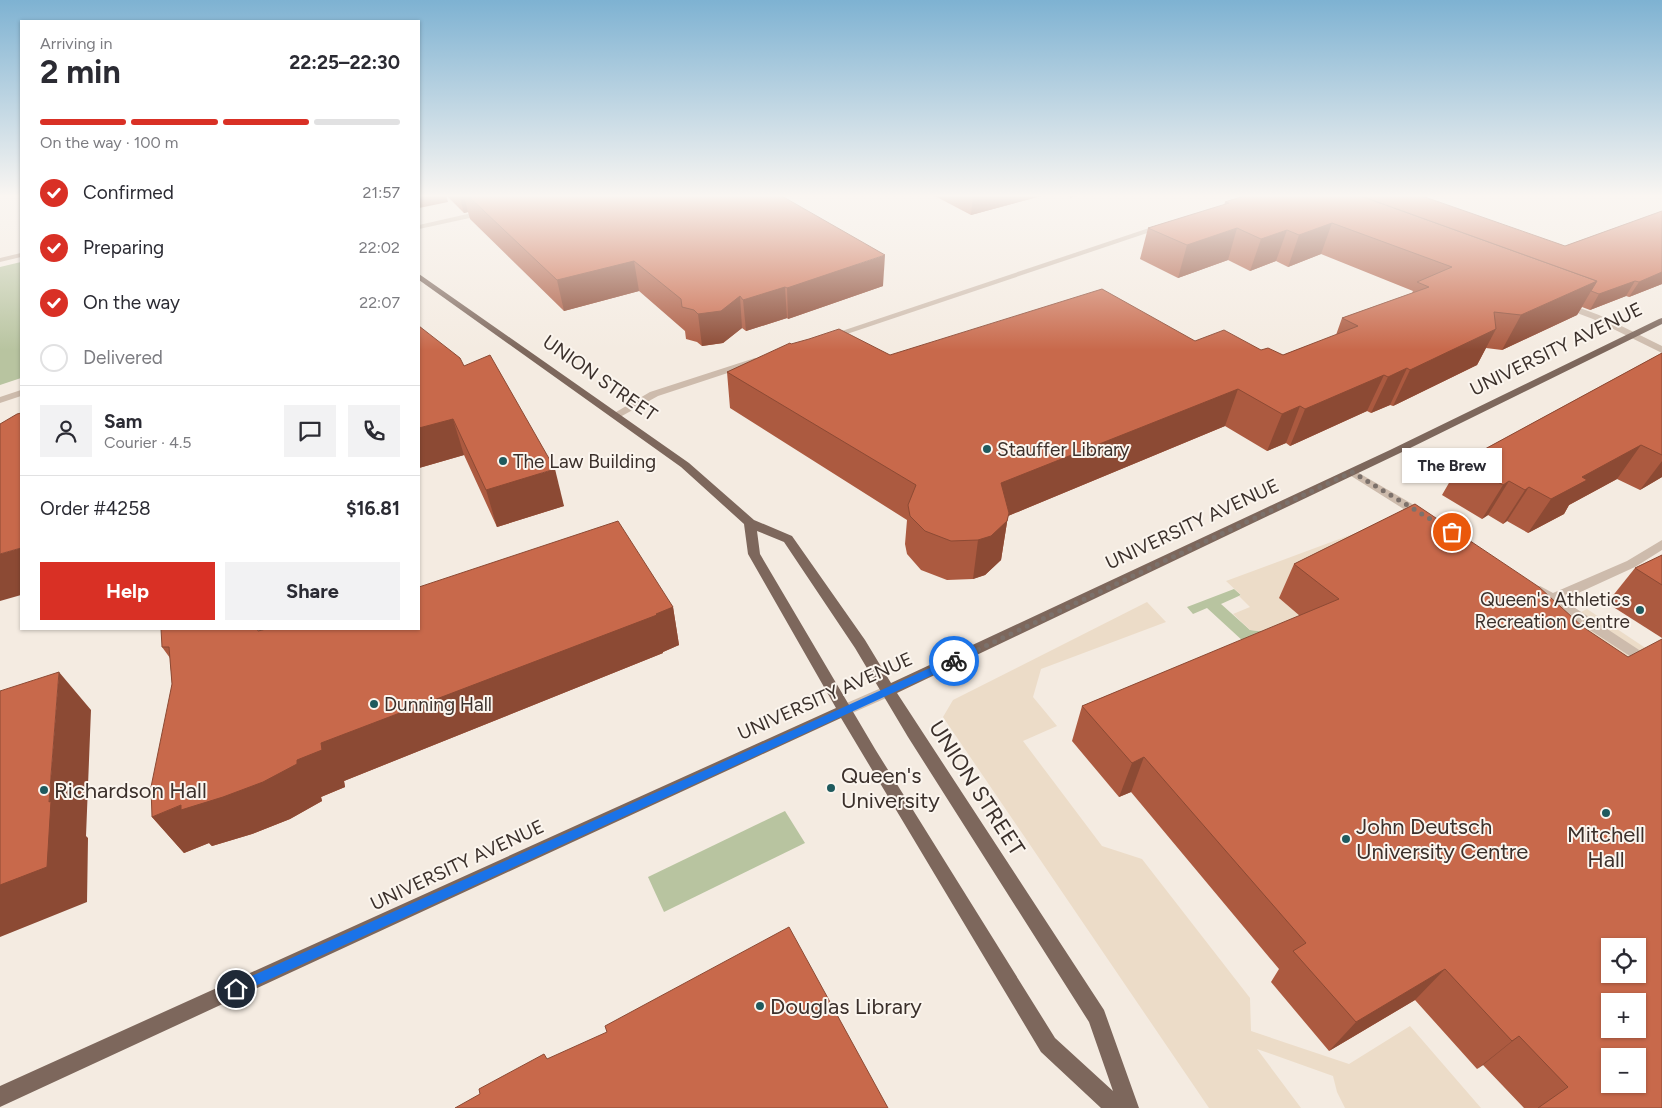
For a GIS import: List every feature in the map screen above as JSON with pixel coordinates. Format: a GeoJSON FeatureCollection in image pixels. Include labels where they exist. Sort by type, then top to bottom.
{"type":"FeatureCollection","features":[{"type":"Feature","properties":{"kind":"main road","name":"UNION STREET"},"geometry":{"type":"LineString","coordinates":[[420,277],[616,414],[685,465],[750,523],[788,539],[847,624],[913,733],[1097,1017],[1129,1108]]}},
{"type":"Feature","properties":{"kind":"main road","name":"UNIVERSITY AVENUE"},"geometry":{"type":"LineString","coordinates":[[888,691],[1352,472],[1662,321]]}},
{"type":"Feature","properties":{"kind":"main road"},"geometry":{"type":"LineString","coordinates":[[750,523],[754,554],[845,710],[1048,1045],[1116,1108]]}},
{"type":"Feature","properties":{"kind":"main road","name":"UNIVERSITY AVENUE"},"geometry":{"type":"LineString","coordinates":[[0,1097],[845,710]]}},
{"type":"Feature","properties":{"kind":"street"},"geometry":{"type":"LineString","coordinates":[[821,339],[1099,247]]}},
{"type":"Feature","properties":{"kind":"street"},"geometry":{"type":"LineString","coordinates":[[0,260],[20,254]]}},
{"type":"Feature","properties":{"kind":"street"},"geometry":{"type":"LineString","coordinates":[[1558,303],[1596,317],[1662,350]]}},
{"type":"Feature","properties":{"kind":"street"},"geometry":{"type":"LineString","coordinates":[[616,414],[654,394],[765,358]]}},
{"type":"Feature","properties":{"kind":"street"},"geometry":{"type":"LineString","coordinates":[[0,400],[20,394]]}},
{"type":"Feature","properties":{"kind":"street"},"geometry":{"type":"LineString","coordinates":[[1352,472],[1434,522]]}},
{"type":"Feature","properties":{"kind":"street"},"geometry":{"type":"LineString","coordinates":[[1552,598],[1630,564],[1662,544]]}},
{"type":"Feature","properties":{"kind":"street"},"geometry":{"type":"LineString","coordinates":[[1528,583],[1662,672]]}},
{"type":"Feature","properties":{"kind":"street","name":"UNIVERSITY AVENUE"},"geometry":{"type":"LineString","coordinates":[[845,710],[888,691]]}},
{"type":"Feature","properties":{"kind":"green space"},"geometry":{"type":"Polygon","coordinates":[[[20,262],[20,378],[0,385],[0,267],[20,262]]]}},
{"type":"Feature","properties":{"kind":"green space"},"geometry":{"type":"Polygon","coordinates":[[[1234,589],[1241,595],[1221,604],[1250,630],[1279,633],[1256,653],[1207,608],[1193,614],[1187,607],[1234,589]]]}},
{"type":"Feature","properties":{"kind":"green space"},"geometry":{"type":"Polygon","coordinates":[[[785,811],[805,843],[664,912],[648,877],[785,811]]]}},
{"type":"Feature","properties":{"kind":"shaded area"},"geometry":{"type":"Polygon","coordinates":[[[1377,525],[1372,676],[1279,633],[1250,630],[1233,614],[1250,607],[1239,596],[1241,595],[1226,581],[1377,525]]]}},
{"type":"Feature","properties":{"kind":"shaded area"},"geometry":{"type":"Polygon","coordinates":[[[1147,602],[1166,622],[1041,669],[1033,697],[1057,726],[1023,741],[1102,846],[1142,859],[1250,998],[1251,1031],[1349,1064],[1410,1026],[1481,1108],[1345,1108],[1337,1092],[1333,1076],[1257,1049],[1301,1108],[1209,1108],[943,717],[953,700],[1147,602]]]}},
{"type":"Feature","properties":{"kind":"shaded area"},"geometry":{"type":"Polygon","coordinates":[[[1587,609],[1662,659],[1662,683],[1567,619],[1587,609]]]}},
{"type":"Feature","properties":{"kind":"building"},"geometry":{"type":"Polygon","coordinates":[[[522,247],[870,247],[885,255],[787,288],[743,300],[740,296],[721,311],[698,314],[694,310],[682,307],[681,299],[634,261],[557,280],[522,247]]]}},
{"type":"Feature","properties":{"kind":"building"},"geometry":{"type":"Polygon","coordinates":[[[1397,247],[1502,247],[1597,281],[1521,315],[1494,312],[1496,329],[1410,370],[1407,368],[1388,377],[1384,375],[1305,409],[1300,406],[1282,414],[1238,389],[1001,483],[1009,513],[1007,521],[991,536],[978,540],[951,541],[925,531],[910,516],[908,505],[916,485],[727,372],[790,343],[839,329],[890,355],[1102,289],[1195,341],[1224,330],[1261,350],[1268,348],[1283,355],[1358,326],[1342,318],[1429,287],[1417,282],[1452,267],[1397,247]]]}},
{"type":"Feature","properties":{"kind":"building"},"geometry":{"type":"Polygon","coordinates":[[[1502,247],[1662,247],[1662,272],[1639,282],[1635,281],[1599,294],[1591,291],[1597,281],[1502,247]]]}},
{"type":"Feature","properties":{"kind":"building"},"geometry":{"type":"Polygon","coordinates":[[[420,327],[460,358],[464,366],[490,355],[555,469],[486,490],[453,419],[420,428],[420,327]]]}},
{"type":"Feature","properties":{"kind":"building"},"geometry":{"type":"Polygon","coordinates":[[[1662,353],[1662,455],[1641,445],[1582,477],[1587,480],[1551,499],[1529,487],[1525,490],[1509,481],[1503,485],[1461,462],[1662,353]]]}},
{"type":"Feature","properties":{"kind":"building"},"geometry":{"type":"Polygon","coordinates":[[[20,413],[20,548],[0,554],[0,424],[20,413]]]}},
{"type":"Feature","properties":{"kind":"building","name":"John Deutsch University Centre"},"geometry":{"type":"Polygon","coordinates":[[[1415,504],[1539,587],[1583,627],[1628,657],[1662,639],[1662,1108],[1538,1108],[1568,1087],[1519,1036],[1512,1041],[1445,969],[1356,1022],[1293,951],[1306,943],[1144,757],[1132,763],[1082,706],[1339,599],[1294,564],[1415,504]]]}},
{"type":"Feature","properties":{"kind":"building","name":"Dunning Hall"},"geometry":{"type":"Polygon","coordinates":[[[618,521],[673,607],[657,615],[321,743],[322,750],[297,760],[297,764],[263,782],[181,810],[181,805],[152,817],[151,787],[172,684],[169,647],[162,647],[161,630],[420,630],[420,587],[618,521]]]}},
{"type":"Feature","properties":{"kind":"building"},"geometry":{"type":"Polygon","coordinates":[[[1662,555],[1662,585],[1635,568],[1662,555]]]}},
{"type":"Feature","properties":{"kind":"building"},"geometry":{"type":"Polygon","coordinates":[[[59,672],[49,802],[51,801],[47,867],[0,885],[0,691],[59,672]]]}},
{"type":"Feature","properties":{"kind":"building","name":"Douglas Library"},"geometry":{"type":"Polygon","coordinates":[[[789,927],[888,1108],[455,1108],[480,1094],[479,1089],[544,1054],[547,1059],[607,1032],[605,1026],[789,927]]]}},
{"type":"Feature","properties":{"kind":"way so far"},"geometry":{"type":"LineString","coordinates":[[954,661],[1352,472],[1452,532]]}},
{"type":"Feature","properties":{"kind":"place","name":"Stauffer Library"},"geometry":{"type":"Point","coordinates":[987,449]}},
{"type":"Feature","properties":{"kind":"place","name":"The Law Building"},"geometry":{"type":"Point","coordinates":[503,461]}},
{"type":"Feature","properties":{"kind":"place","name":"The Brew"},"geometry":{"type":"Point","coordinates":[1452,532]}},
{"type":"Feature","properties":{"kind":"place","name":"Queen's Athletics Recreation Centre"},"geometry":{"type":"Point","coordinates":[1640,610]}},
{"type":"Feature","properties":{"kind":"place","name":"Dunning Hall"},"geometry":{"type":"Point","coordinates":[374,704]}},
{"type":"Feature","properties":{"kind":"place","name":"Queen's University"},"geometry":{"type":"Point","coordinates":[831,788]}},
{"type":"Feature","properties":{"kind":"place","name":"Richardson Hall"},"geometry":{"type":"Point","coordinates":[44,790]}},
{"type":"Feature","properties":{"kind":"place","name":"Mitchell Hall"},"geometry":{"type":"Point","coordinates":[1606,813]}},
{"type":"Feature","properties":{"kind":"place","name":"John Deutsch University Centre"},"geometry":{"type":"Point","coordinates":[1346,839]}},
{"type":"Feature","properties":{"kind":"place","name":"Douglas Library"},"geometry":{"type":"Point","coordinates":[760,1006]}},
{"type":"Feature","properties":{"kind":"route"},"geometry":{"type":"LineString","coordinates":[[236,989],[954,661]]}}]}
